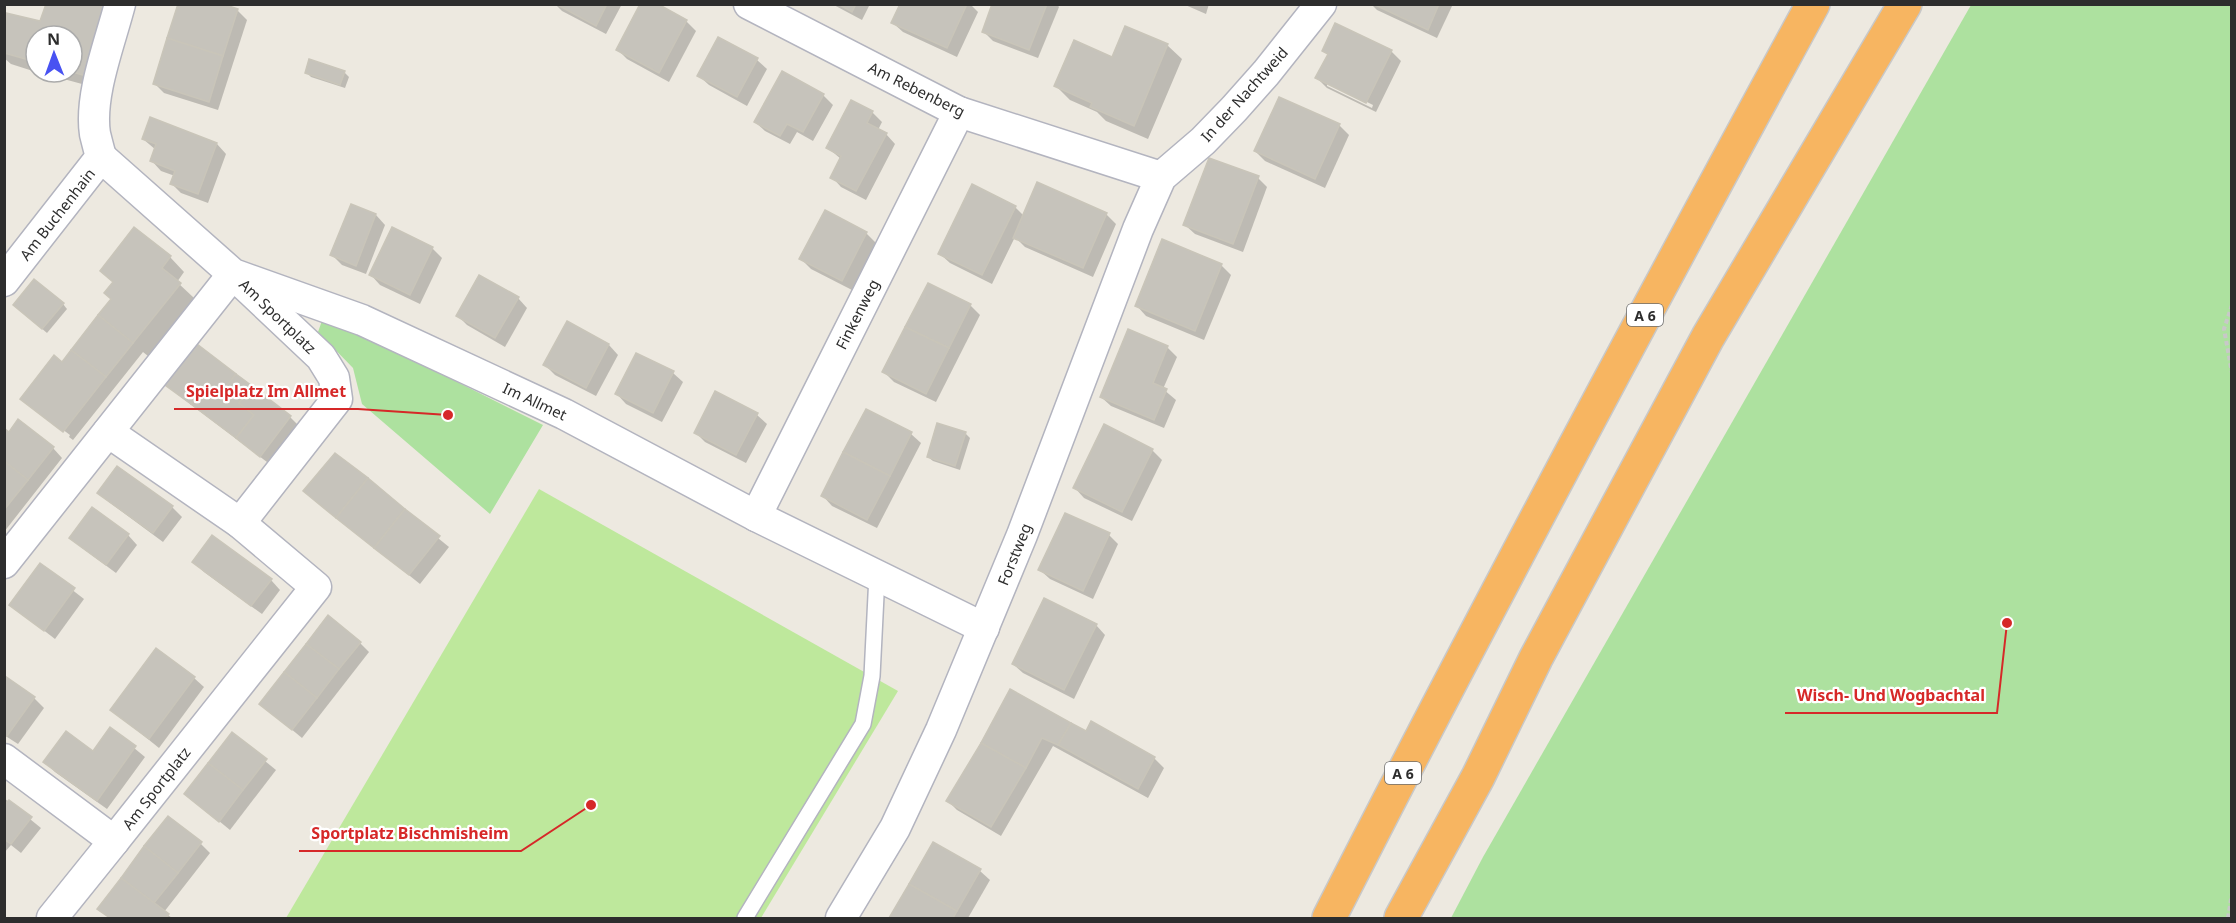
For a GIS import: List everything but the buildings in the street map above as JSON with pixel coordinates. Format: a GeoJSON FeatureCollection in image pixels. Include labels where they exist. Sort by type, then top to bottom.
{"type":"FeatureCollection","features":[{"type":"Feature","properties":{"kind":"highway","name":"A 6"},"geometry":{"type":"LineString","coordinates":[[1329,918],[1426,727],[1813,4]]}},
{"type":"Feature","properties":{"kind":"highway"},"geometry":{"type":"LineString","coordinates":[[1401,918],[1478,777],[1536,658],[1708,337],[1905,4]]}},
{"type":"Feature","properties":{"kind":"street","name":"Am Buchenhain"},"geometry":{"type":"LineString","coordinates":[[4,281],[101,157],[95,133],[97,91],[120,4]]}},
{"type":"Feature","properties":{"kind":"street","name":"Am Rebenberg"},"geometry":{"type":"LineString","coordinates":[[749,4],[959,112],[1161,177]]}},
{"type":"Feature","properties":{"kind":"street","name":"In der Nachtweid"},"geometry":{"type":"LineString","coordinates":[[1161,177],[1203,141],[1234,109],[1266,74],[1320,4]]}},
{"type":"Feature","properties":{"kind":"street","name":"Finkenweg"},"geometry":{"type":"LineString","coordinates":[[756,516],[959,112]]}},
{"type":"Feature","properties":{"kind":"street","name":"Im Allmet"},"geometry":{"type":"LineString","coordinates":[[101,157],[233,274],[362,320],[564,414],[756,516],[984,628]]}},
{"type":"Feature","properties":{"kind":"street","name":"Forstweg"},"geometry":{"type":"LineString","coordinates":[[841,918],[895,828],[932,750],[1026,524],[1138,229],[1161,177]]}},
{"type":"Feature","properties":{"kind":"street","name":"Am Sportplatz"},"geometry":{"type":"LineString","coordinates":[[4,563],[233,274],[321,357],[334,378],[337,399],[240,523]]}},
{"type":"Feature","properties":{"kind":"street","name":"Am Sportplatz"},"geometry":{"type":"LineString","coordinates":[[52,918],[316,586],[240,523],[108,432]]}},
{"type":"Feature","properties":{"kind":"street","name":"Am Sportplatz"},"geometry":{"type":"LineString","coordinates":[[4,759],[114,841]]}},
{"type":"Feature","properties":{"kind":"lane"},"geometry":{"type":"LineString","coordinates":[[746,918],[863,724],[872,676],[877,575]]}},
{"type":"Feature","properties":{"kind":"path"},"geometry":{"type":"LineString","coordinates":[[2232,304],[2224,329],[2232,373]]}},
{"type":"Feature","properties":{"kind":"path"},"geometry":{"type":"LineString","coordinates":[[2228,918],[2232,893]]}},
{"type":"Feature","properties":{"kind":"green space"},"geometry":{"type":"Polygon","coordinates":[[[1971,5],[2231,5],[2231,918],[1451,918],[1483,857],[1971,5]]]}},
{"type":"Feature","properties":{"kind":"green space"},"geometry":{"type":"Polygon","coordinates":[[[324,315],[543,425],[490,514],[362,404],[353,368],[318,332],[324,315]]]}},
{"type":"Feature","properties":{"kind":"green space"},"geometry":{"type":"Polygon","coordinates":[[[539,489],[898,691],[761,918],[286,918],[539,489]]]}},
{"type":"Feature","properties":{"kind":"place","name":"Spielplatz Im Allmet"},"geometry":{"type":"Point","coordinates":[448,415]}},
{"type":"Feature","properties":{"kind":"place","name":"Wisch- Und Wogbachtal"},"geometry":{"type":"Point","coordinates":[2007,623]}},
{"type":"Feature","properties":{"kind":"place","name":"Sportplatz Bischmisheim"},"geometry":{"type":"Point","coordinates":[591,805]}}]}
